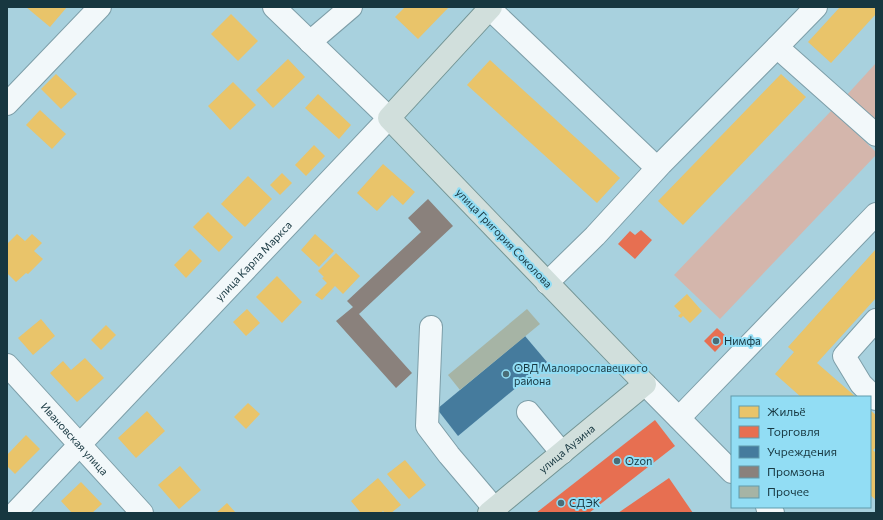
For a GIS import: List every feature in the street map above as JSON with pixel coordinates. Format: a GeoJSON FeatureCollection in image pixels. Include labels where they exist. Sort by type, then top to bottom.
{"type":"FeatureCollection","features":[{"type":"Feature","properties":{"kind":"main road","name":"улица Карла Маркса"},"geometry":{"type":"LineString","coordinates":[[389,118],[490,8]]}},
{"type":"Feature","properties":{"kind":"main road","name":"улица Григория Соколова"},"geometry":{"type":"LineString","coordinates":[[389,118],[645,384]]}},
{"type":"Feature","properties":{"kind":"main road","name":"улица Аузина"},"geometry":{"type":"LineString","coordinates":[[492,511],[645,384]]}},
{"type":"Feature","properties":{"kind":"street"},"geometry":{"type":"LineString","coordinates":[[7,104],[100,7]]}},
{"type":"Feature","properties":{"kind":"street","name":"улица Григория Соколова"},"geometry":{"type":"LineString","coordinates":[[274,7],[389,118]]}},
{"type":"Feature","properties":{"kind":"street"},"geometry":{"type":"LineString","coordinates":[[310,42],[351,7]]}},
{"type":"Feature","properties":{"kind":"street"},"geometry":{"type":"LineString","coordinates":[[548,283],[596,236],[658,168],[816,7]]}},
{"type":"Feature","properties":{"kind":"street"},"geometry":{"type":"LineString","coordinates":[[490,8],[658,168]]}},
{"type":"Feature","properties":{"kind":"street"},"geometry":{"type":"LineString","coordinates":[[777,47],[876,135]]}},
{"type":"Feature","properties":{"kind":"street","name":"улица Карла Маркса"},"geometry":{"type":"LineString","coordinates":[[15,513],[389,118]]}},
{"type":"Feature","properties":{"kind":"street"},"geometry":{"type":"LineString","coordinates":[[679,418],[876,214]]}},
{"type":"Feature","properties":{"kind":"street"},"geometry":{"type":"LineString","coordinates":[[876,320],[844,356],[861,384],[876,399]]}},
{"type":"Feature","properties":{"kind":"street"},"geometry":{"type":"LineString","coordinates":[[431,327],[427,426],[492,511]]}},
{"type":"Feature","properties":{"kind":"street","name":"Ивановская улица"},"geometry":{"type":"LineString","coordinates":[[7,365],[142,513]]}},
{"type":"Feature","properties":{"kind":"street","name":"улица Григория Соколова"},"geometry":{"type":"LineString","coordinates":[[645,384],[731,471]]}},
{"type":"Feature","properties":{"kind":"street"},"geometry":{"type":"LineString","coordinates":[[528,412],[562,453]]}},
{"type":"Feature","properties":{"kind":"shaded area"},"geometry":{"type":"Polygon","coordinates":[[[876,63],[876,125],[845,97],[876,63]]]}},
{"type":"Feature","properties":{"kind":"shaded area"},"geometry":{"type":"Polygon","coordinates":[[[832,110],[876,152],[876,155],[720,319],[674,275],[832,110]]]}},
{"type":"Feature","properties":{"kind":"building: Жильё"},"geometry":{"type":"Polygon","coordinates":[[[26,7],[67,7],[50,27],[26,7]]]}},
{"type":"Feature","properties":{"kind":"building: Жильё"},"geometry":{"type":"Polygon","coordinates":[[[405,7],[449,7],[418,39],[395,17],[405,7]]]}},
{"type":"Feature","properties":{"kind":"building: Жильё"},"geometry":{"type":"Polygon","coordinates":[[[840,7],[876,7],[876,14],[831,63],[808,42],[840,7]]]}},
{"type":"Feature","properties":{"kind":"building: Жильё"},"geometry":{"type":"Polygon","coordinates":[[[231,14],[258,41],[238,61],[211,34],[231,14]]]}},
{"type":"Feature","properties":{"kind":"building: Жильё"},"geometry":{"type":"Polygon","coordinates":[[[288,59],[305,77],[273,108],[256,90],[288,59]]]}},
{"type":"Feature","properties":{"kind":"building: Жильё"},"geometry":{"type":"Polygon","coordinates":[[[490,60],[620,178],[597,203],[467,85],[490,60]]]}},
{"type":"Feature","properties":{"kind":"building: Жильё"},"geometry":{"type":"Polygon","coordinates":[[[56,74],[77,94],[61,109],[41,89],[56,74]]]}},
{"type":"Feature","properties":{"kind":"building: Жильё"},"geometry":{"type":"Polygon","coordinates":[[[781,74],[806,97],[683,225],[658,201],[781,74]]]}},
{"type":"Feature","properties":{"kind":"building: Жильё"},"geometry":{"type":"Polygon","coordinates":[[[233,82],[256,105],[230,130],[208,106],[233,82]]]}},
{"type":"Feature","properties":{"kind":"building: Жильё"},"geometry":{"type":"Polygon","coordinates":[[[318,94],[351,125],[339,139],[305,108],[318,94]]]}},
{"type":"Feature","properties":{"kind":"building: Жильё"},"geometry":{"type":"Polygon","coordinates":[[[40,110],[66,134],[52,149],[26,125],[40,110]]]}},
{"type":"Feature","properties":{"kind":"building: Жильё"},"geometry":{"type":"Polygon","coordinates":[[[314,145],[325,156],[306,176],[295,165],[314,145]]]}},
{"type":"Feature","properties":{"kind":"building: Жильё"},"geometry":{"type":"Polygon","coordinates":[[[383,164],[415,192],[403,205],[392,195],[377,211],[357,193],[383,164]]]}},
{"type":"Feature","properties":{"kind":"building: Жильё"},"geometry":{"type":"Polygon","coordinates":[[[282,173],[292,183],[280,195],[270,185],[282,173]]]}},
{"type":"Feature","properties":{"kind":"building: Жильё"},"geometry":{"type":"Polygon","coordinates":[[[248,176],[272,199],[245,227],[221,204],[248,176]]]}},
{"type":"Feature","properties":{"kind":"building: Жильё"},"geometry":{"type":"Polygon","coordinates":[[[208,212],[233,237],[219,252],[193,227],[208,212]]]}},
{"type":"Feature","properties":{"kind":"building: Жильё"},"geometry":{"type":"Polygon","coordinates":[[[17,234],[25,241],[32,234],[42,243],[34,251],[43,259],[28,274],[26,273],[16,282],[7,273],[7,244],[17,234]]]}},
{"type":"Feature","properties":{"kind":"building: Жильё"},"geometry":{"type":"Polygon","coordinates":[[[315,234],[334,251],[319,267],[301,250],[315,234]]]}},
{"type":"Feature","properties":{"kind":"building: Жильё"},"geometry":{"type":"Polygon","coordinates":[[[190,249],[202,261],[186,278],[174,265],[190,249]]]}},
{"type":"Feature","properties":{"kind":"building: Жильё"},"geometry":{"type":"Polygon","coordinates":[[[876,249],[876,298],[817,363],[855,396],[800,396],[775,374],[794,352],[788,347],[876,249]]]}},
{"type":"Feature","properties":{"kind":"building: Жильё"},"geometry":{"type":"Polygon","coordinates":[[[336,253],[360,276],[343,294],[335,286],[322,300],[315,295],[327,283],[318,271],[336,253]]]}},
{"type":"Feature","properties":{"kind":"building: Жильё"},"geometry":{"type":"Polygon","coordinates":[[[277,276],[302,302],[282,323],[256,297],[277,276]]]}},
{"type":"Feature","properties":{"kind":"building: Жильё"},"geometry":{"type":"Polygon","coordinates":[[[687,294],[702,311],[690,323],[683,316],[681,318],[678,316],[681,313],[674,306],[687,294]]]}},
{"type":"Feature","properties":{"kind":"building: Жильё"},"geometry":{"type":"Polygon","coordinates":[[[247,309],[260,323],[246,336],[233,322],[247,309]]]}},
{"type":"Feature","properties":{"kind":"building: Жильё"},"geometry":{"type":"Polygon","coordinates":[[[41,319],[55,336],[33,355],[18,338],[41,319]]]}},
{"type":"Feature","properties":{"kind":"building: Жильё"},"geometry":{"type":"Polygon","coordinates":[[[106,325],[116,335],[101,350],[91,340],[106,325]]]}},
{"type":"Feature","properties":{"kind":"building: Жильё"},"geometry":{"type":"Polygon","coordinates":[[[85,358],[104,378],[77,402],[50,373],[63,361],[71,370],[85,358]]]}},
{"type":"Feature","properties":{"kind":"building: Жильё"},"geometry":{"type":"Polygon","coordinates":[[[248,403],[260,414],[246,429],[234,417],[248,403]]]}},
{"type":"Feature","properties":{"kind":"building: Жильё"},"geometry":{"type":"Polygon","coordinates":[[[147,411],[165,431],[136,458],[118,438],[147,411]]]}},
{"type":"Feature","properties":{"kind":"building: Жильё"},"geometry":{"type":"Polygon","coordinates":[[[871,411],[876,415],[876,447],[873,450],[876,453],[876,500],[871,496],[871,411]]]}},
{"type":"Feature","properties":{"kind":"building: Жильё"},"geometry":{"type":"Polygon","coordinates":[[[26,435],[40,449],[15,474],[7,466],[7,455],[26,435]]]}},
{"type":"Feature","properties":{"kind":"building: Жильё"},"geometry":{"type":"Polygon","coordinates":[[[405,460],[426,485],[409,499],[387,474],[405,460]]]}},
{"type":"Feature","properties":{"kind":"building: Жильё"},"geometry":{"type":"Polygon","coordinates":[[[180,466],[201,490],[179,509],[158,485],[180,466]]]}},
{"type":"Feature","properties":{"kind":"building: Жильё"},"geometry":{"type":"Polygon","coordinates":[[[378,478],[401,505],[391,513],[385,513],[383,511],[381,513],[361,513],[351,501],[378,478]]]}},
{"type":"Feature","properties":{"kind":"building: Жильё"},"geometry":{"type":"Polygon","coordinates":[[[81,482],[102,504],[92,513],[72,513],[61,501],[81,482]]]}},
{"type":"Feature","properties":{"kind":"building: Жильё"},"geometry":{"type":"Polygon","coordinates":[[[227,503],[236,513],[216,513],[227,503]]]}},
{"type":"Feature","properties":{"kind":"building: Торговля"},"geometry":{"type":"Polygon","coordinates":[[[641,230],[652,240],[635,259],[618,244],[630,231],[635,235],[641,230]]]}},
{"type":"Feature","properties":{"kind":"building: Торговля"},"geometry":{"type":"Polygon","coordinates":[[[717,328],[728,338],[715,352],[704,341],[717,328]]]}},
{"type":"Feature","properties":{"kind":"building: Торговля"},"geometry":{"type":"Polygon","coordinates":[[[655,420],[675,446],[589,513],[536,513],[655,420]]]}},
{"type":"Feature","properties":{"kind":"building: Торговля"},"geometry":{"type":"Polygon","coordinates":[[[669,478],[693,513],[618,513],[669,478]]]}},
{"type":"Feature","properties":{"kind":"building: Учреждения","name":"ОВД Малоярославецкого района"},"geometry":{"type":"Polygon","coordinates":[[[525,336],[547,362],[458,436],[437,409],[525,336]]]}},
{"type":"Feature","properties":{"kind":"building: Промзона"},"geometry":{"type":"Polygon","coordinates":[[[428,199],[453,226],[359,314],[412,373],[396,388],[336,321],[353,307],[347,301],[421,232],[408,218],[428,199]]]}},
{"type":"Feature","properties":{"kind":"building: Прочее"},"geometry":{"type":"Polygon","coordinates":[[[527,309],[540,324],[460,390],[448,375],[527,309]]]}},
{"type":"Feature","properties":{"kind":"place","name":"Нимфа"},"geometry":{"type":"Point","coordinates":[716,341]}},
{"type":"Feature","properties":{"kind":"place","name":"ОВД Малоярославецкого района"},"geometry":{"type":"Point","coordinates":[506,374]}},
{"type":"Feature","properties":{"kind":"place","name":"Ozon"},"geometry":{"type":"Point","coordinates":[617,461]}},
{"type":"Feature","properties":{"kind":"place","name":"СДЭК"},"geometry":{"type":"Point","coordinates":[561,503]}}]}
